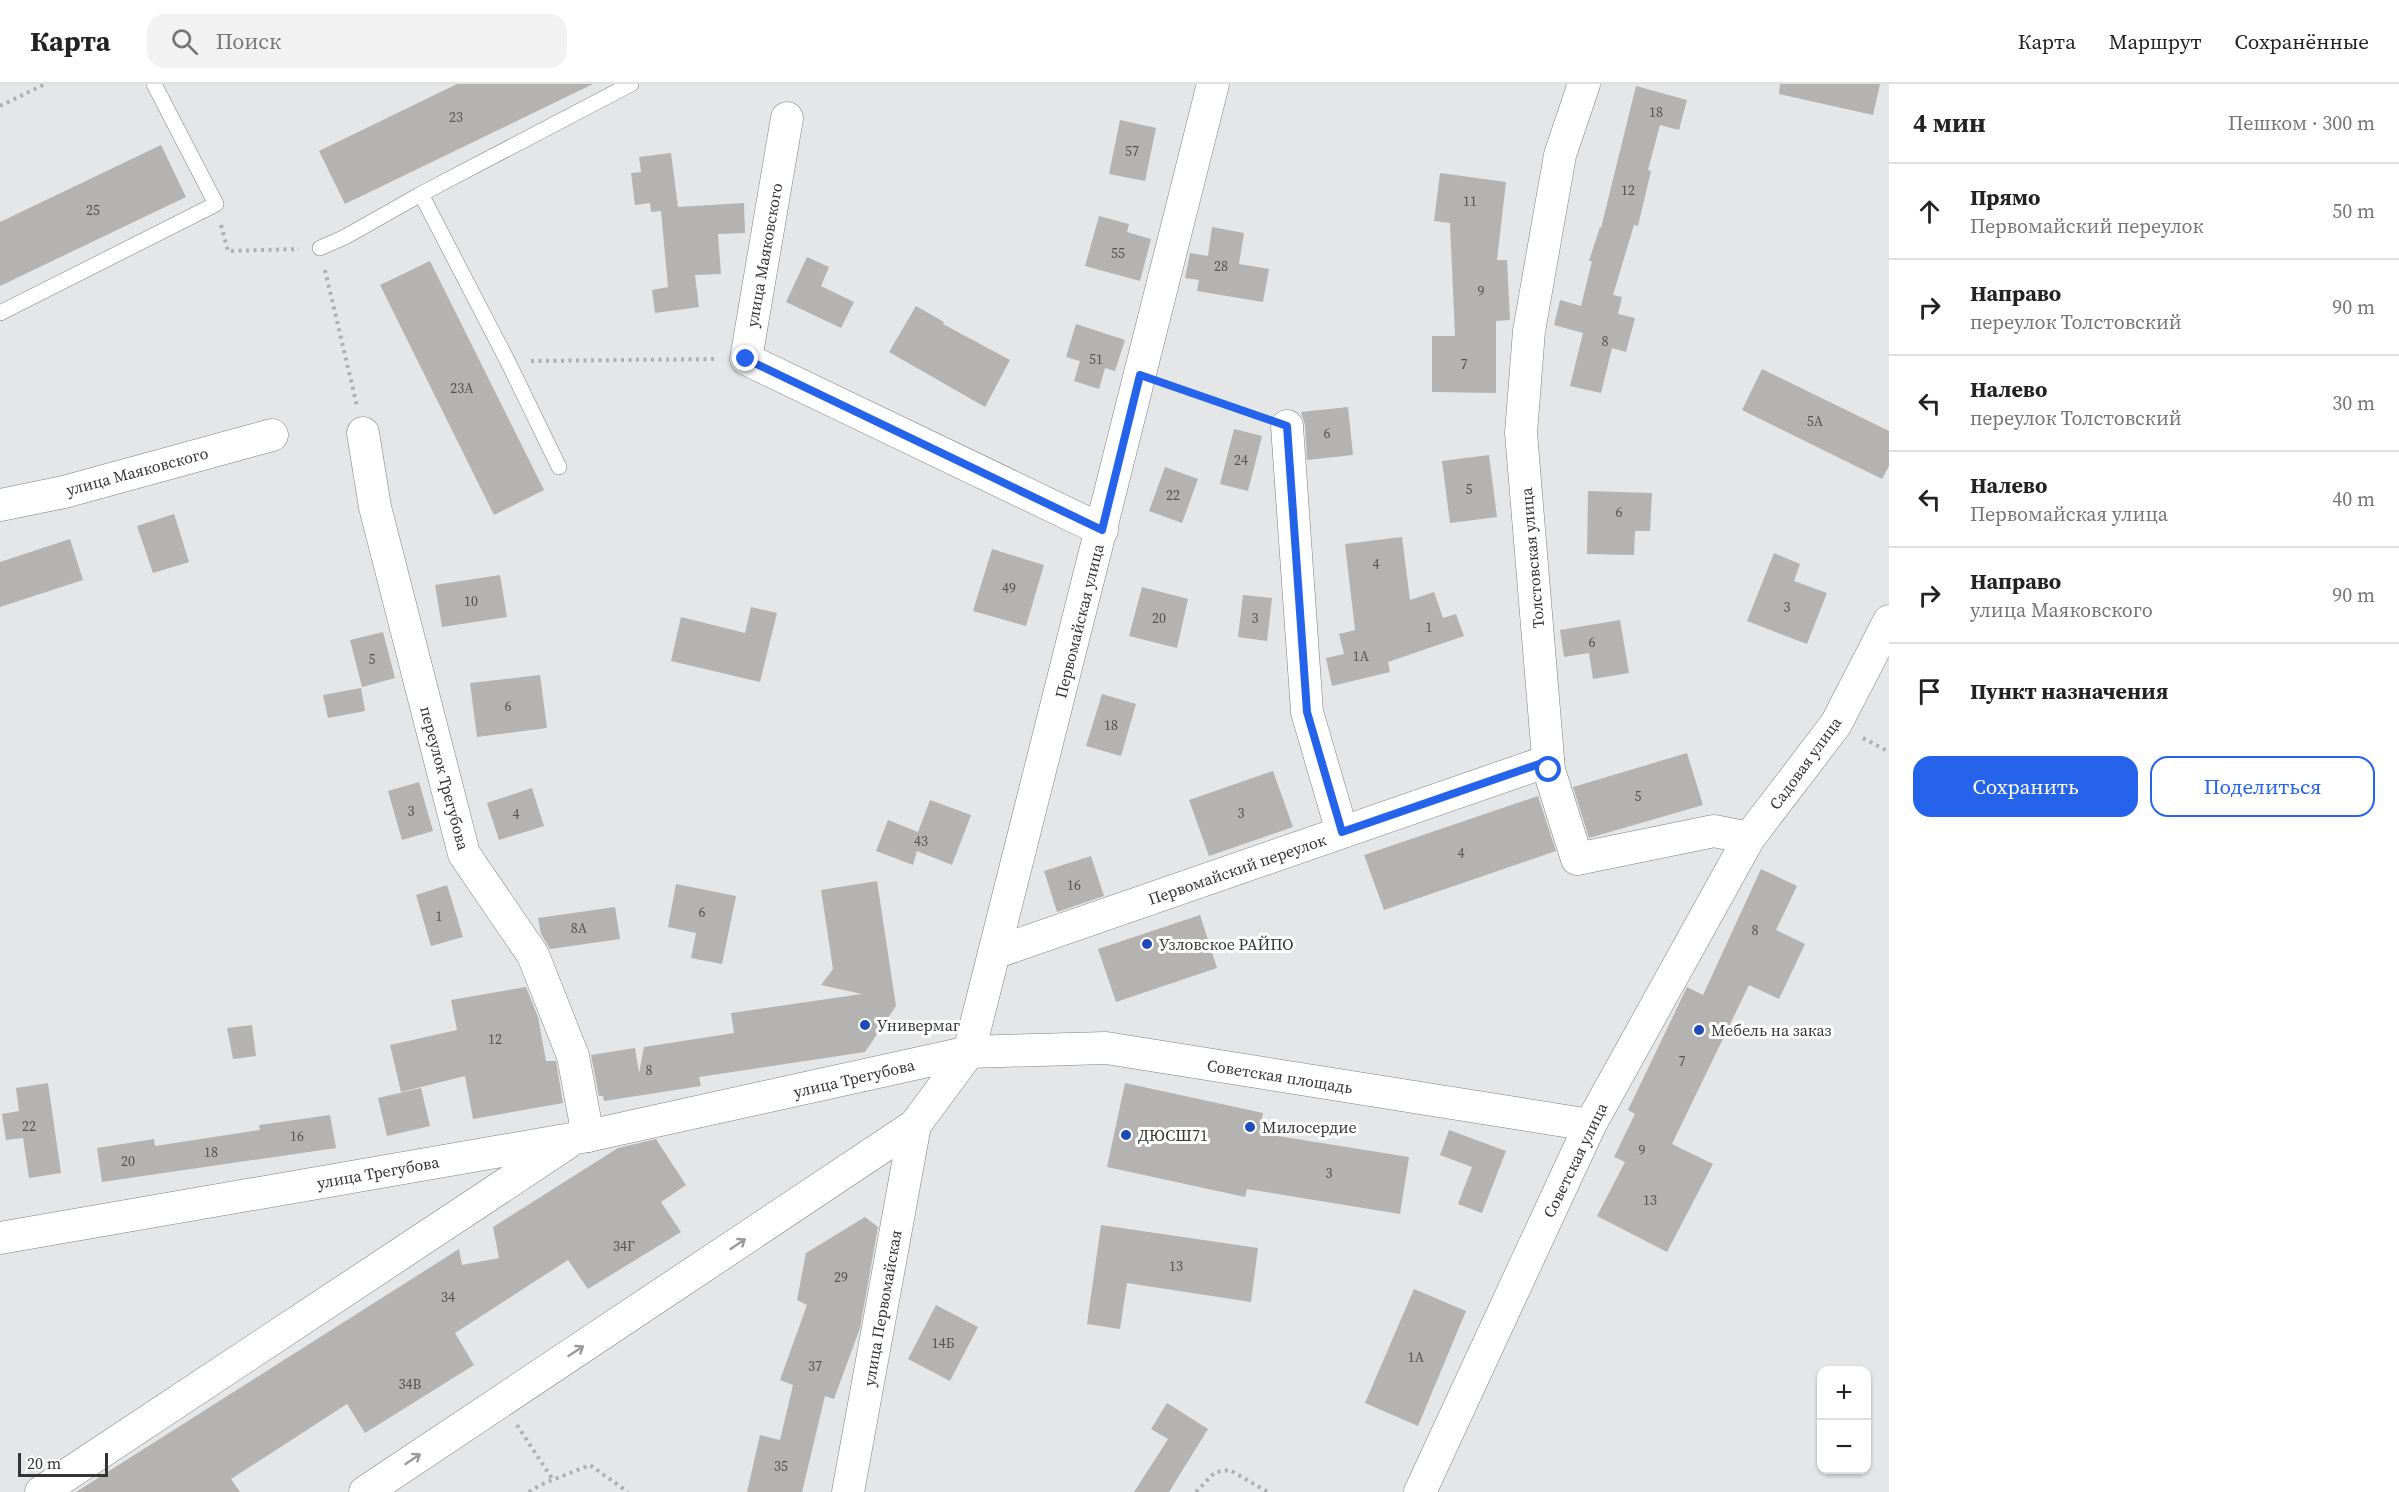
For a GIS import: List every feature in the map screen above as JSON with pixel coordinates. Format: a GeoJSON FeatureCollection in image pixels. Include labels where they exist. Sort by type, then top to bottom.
{"type":"FeatureCollection","features":[{"type":"Feature","properties":{"kind":"street","name":"Первомайская улица"},"geometry":{"type":"LineString","coordinates":[[969,1052],[1213,84]]}},
{"type":"Feature","properties":{"kind":"street","name":"Толстовская улица"},"geometry":{"type":"LineString","coordinates":[[1584,84],[1560,155],[1529,331],[1521,433],[1549,770],[1577,860],[1714,831],[1749,838]]}},
{"type":"Feature","properties":{"kind":"street","name":"улица Маяковского"},"geometry":{"type":"LineString","coordinates":[[746,359],[787,118]]}},
{"type":"Feature","properties":{"kind":"street"},"geometry":{"type":"LineString","coordinates":[[746,359],[1102,530]]}},
{"type":"Feature","properties":{"kind":"street"},"geometry":{"type":"LineString","coordinates":[[1287,426],[1307,712],[1342,832]]}},
{"type":"Feature","properties":{"kind":"street","name":"переулок Трегубова"},"geometry":{"type":"LineString","coordinates":[[363,432],[375,507],[464,854],[533,955],[573,1056],[581,1137]]}},
{"type":"Feature","properties":{"kind":"street","name":"улица Маяковского"},"geometry":{"type":"LineString","coordinates":[[0,505],[63,492],[272,435]]}},
{"type":"Feature","properties":{"kind":"street","name":"Садовая улица"},"geometry":{"type":"LineString","coordinates":[[1749,838],[1836,724],[1889,621]]}},
{"type":"Feature","properties":{"kind":"street","name":"Первомайский переулок"},"geometry":{"type":"LineString","coordinates":[[994,953],[1548,761]]}},
{"type":"Feature","properties":{"kind":"street","name":"Советская улица"},"geometry":{"type":"LineString","coordinates":[[1420,1492],[1590,1125],[1749,838]]}},
{"type":"Feature","properties":{"kind":"street","name":"Советская площадь"},"geometry":{"type":"LineString","coordinates":[[969,1052],[1106,1048],[1590,1125]]}},
{"type":"Feature","properties":{"kind":"street"},"geometry":{"type":"LineString","coordinates":[[365,1492],[915,1125],[969,1052]]}},
{"type":"Feature","properties":{"kind":"street","name":"улица Трегубова"},"geometry":{"type":"LineString","coordinates":[[0,1238],[581,1137],[969,1052]]}},
{"type":"Feature","properties":{"kind":"street","name":"улица Первомайская"},"geometry":{"type":"LineString","coordinates":[[849,1492],[915,1125]]}},
{"type":"Feature","properties":{"kind":"street"},"geometry":{"type":"LineString","coordinates":[[41,1492],[581,1137]]}},
{"type":"Feature","properties":{"kind":"lane"},"geometry":{"type":"LineString","coordinates":[[0,313],[216,204],[154,84]]}},
{"type":"Feature","properties":{"kind":"lane"},"geometry":{"type":"LineString","coordinates":[[320,248],[345,237],[421,194],[631,84]]}},
{"type":"Feature","properties":{"kind":"lane"},"geometry":{"type":"LineString","coordinates":[[421,194],[508,362],[559,467]]}},
{"type":"Feature","properties":{"kind":"path"},"geometry":{"type":"LineString","coordinates":[[0,106],[45,84]]}},
{"type":"Feature","properties":{"kind":"path"},"geometry":{"type":"LineString","coordinates":[[216,204],[228,251],[320,248],[363,432]]}},
{"type":"Feature","properties":{"kind":"path"},"geometry":{"type":"LineString","coordinates":[[508,362],[746,359]]}},
{"type":"Feature","properties":{"kind":"path"},"geometry":{"type":"LineString","coordinates":[[1140,375],[1287,426]]}},
{"type":"Feature","properties":{"kind":"path"},"geometry":{"type":"LineString","coordinates":[[501,1400],[553,1480]]}},
{"type":"Feature","properties":{"kind":"path"},"geometry":{"type":"LineString","coordinates":[[529,1492],[590,1465],[627,1492]]}},
{"type":"Feature","properties":{"kind":"path"},"geometry":{"type":"LineString","coordinates":[[1196,1492],[1215,1472],[1230,1470],[1268,1492]]}},
{"type":"Feature","properties":{"kind":"building"},"geometry":{"type":"Polygon","coordinates":[[[457,84],[593,84],[345,204],[319,151],[457,84]]]}},
{"type":"Feature","properties":{"kind":"building"},"geometry":{"type":"Polygon","coordinates":[[[1780,84],[1880,84],[1873,115],[1779,94],[1780,84]]]}},
{"type":"Feature","properties":{"kind":"building"},"geometry":{"type":"Polygon","coordinates":[[[1636,86],[1687,100],[1679,130],[1660,125],[1648,170],[1651,171],[1638,226],[1634,225],[1613,295],[1622,297],[1618,314],[1635,318],[1626,352],[1612,348],[1601,393],[1570,386],[1583,333],[1554,325],[1560,300],[1581,306],[1592,261],[1589,261],[1601,228],[1636,86]]]}},
{"type":"Feature","properties":{"kind":"building"},"geometry":{"type":"Polygon","coordinates":[[[1120,120],[1156,128],[1145,181],[1109,174],[1120,120]]]}},
{"type":"Feature","properties":{"kind":"building"},"geometry":{"type":"Polygon","coordinates":[[[161,145],[186,197],[0,286],[0,222],[161,145]]]}},
{"type":"Feature","properties":{"kind":"building"},"geometry":{"type":"Polygon","coordinates":[[[671,153],[678,207],[744,203],[745,233],[718,234],[721,274],[695,275],[699,307],[655,313],[652,290],[668,287],[661,211],[651,212],[650,203],[635,205],[631,173],[641,172],[639,157],[671,153]]]}},
{"type":"Feature","properties":{"kind":"building"},"geometry":{"type":"Polygon","coordinates":[[[1440,173],[1506,182],[1497,260],[1507,260],[1510,320],[1496,321],[1496,393],[1432,392],[1432,336],[1455,336],[1450,223],[1434,221],[1440,173]]]}},
{"type":"Feature","properties":{"kind":"building"},"geometry":{"type":"Polygon","coordinates":[[[1099,216],[1129,224],[1127,232],[1151,239],[1140,281],[1085,266],[1099,216]]]}},
{"type":"Feature","properties":{"kind":"building"},"geometry":{"type":"Polygon","coordinates":[[[1212,227],[1244,233],[1239,264],[1269,269],[1263,302],[1197,291],[1199,280],[1185,278],[1190,253],[1208,256],[1212,227]]]}},
{"type":"Feature","properties":{"kind":"building"},"geometry":{"type":"Polygon","coordinates":[[[807,257],[829,267],[821,286],[854,302],[841,328],[786,302],[807,257]]]}},
{"type":"Feature","properties":{"kind":"building"},"geometry":{"type":"Polygon","coordinates":[[[430,261],[544,490],[494,515],[380,285],[430,261]]]}},
{"type":"Feature","properties":{"kind":"building"},"geometry":{"type":"Polygon","coordinates":[[[916,306],[944,322],[943,324],[1010,360],[985,407],[889,352],[916,306]]]}},
{"type":"Feature","properties":{"kind":"building"},"geometry":{"type":"Polygon","coordinates":[[[1076,324],[1125,340],[1115,371],[1105,368],[1099,389],[1074,381],[1080,361],[1066,357],[1076,324]]]}},
{"type":"Feature","properties":{"kind":"building"},"geometry":{"type":"Polygon","coordinates":[[[1762,369],[1889,431],[1889,466],[1882,479],[1742,410],[1762,369]]]}},
{"type":"Feature","properties":{"kind":"building"},"geometry":{"type":"Polygon","coordinates":[[[1348,407],[1353,455],[1307,460],[1305,425],[1301,412],[1348,407]]]}},
{"type":"Feature","properties":{"kind":"building"},"geometry":{"type":"Polygon","coordinates":[[[1234,429],[1262,436],[1248,491],[1220,484],[1234,429]]]}},
{"type":"Feature","properties":{"kind":"building"},"geometry":{"type":"Polygon","coordinates":[[[1489,455],[1497,517],[1450,523],[1442,461],[1489,455]]]}},
{"type":"Feature","properties":{"kind":"building"},"geometry":{"type":"Polygon","coordinates":[[[1165,467],[1198,479],[1182,523],[1149,511],[1165,467]]]}},
{"type":"Feature","properties":{"kind":"building"},"geometry":{"type":"Polygon","coordinates":[[[1588,491],[1652,493],[1650,531],[1635,531],[1634,555],[1587,554],[1588,491]]]}},
{"type":"Feature","properties":{"kind":"building"},"geometry":{"type":"Polygon","coordinates":[[[174,514],[189,562],[153,573],[137,526],[174,514]]]}},
{"type":"Feature","properties":{"kind":"building"},"geometry":{"type":"Polygon","coordinates":[[[1402,537],[1410,600],[1434,592],[1443,618],[1456,614],[1464,636],[1388,662],[1390,672],[1332,686],[1326,658],[1344,654],[1339,634],[1355,630],[1345,544],[1402,537]]]}},
{"type":"Feature","properties":{"kind":"building"},"geometry":{"type":"Polygon","coordinates":[[[70,539],[83,580],[0,607],[0,562],[70,539]]]}},
{"type":"Feature","properties":{"kind":"building"},"geometry":{"type":"Polygon","coordinates":[[[992,549],[1044,565],[1026,626],[973,611],[992,549]]]}},
{"type":"Feature","properties":{"kind":"building"},"geometry":{"type":"Polygon","coordinates":[[[1774,553],[1800,564],[1794,581],[1827,593],[1807,644],[1747,621],[1774,553]]]}},
{"type":"Feature","properties":{"kind":"building"},"geometry":{"type":"Polygon","coordinates":[[[500,575],[507,617],[442,627],[435,585],[500,575]]]}},
{"type":"Feature","properties":{"kind":"building"},"geometry":{"type":"Polygon","coordinates":[[[1142,587],[1188,599],[1177,648],[1129,636],[1142,587]]]}},
{"type":"Feature","properties":{"kind":"building"},"geometry":{"type":"Polygon","coordinates":[[[1243,595],[1272,598],[1267,641],[1238,637],[1243,595]]]}},
{"type":"Feature","properties":{"kind":"building"},"geometry":{"type":"Polygon","coordinates":[[[751,607],[777,613],[760,682],[671,661],[681,617],[745,633],[751,607]]]}},
{"type":"Feature","properties":{"kind":"building"},"geometry":{"type":"Polygon","coordinates":[[[1620,620],[1629,673],[1593,679],[1589,653],[1564,657],[1560,630],[1620,620]]]}},
{"type":"Feature","properties":{"kind":"building"},"geometry":{"type":"Polygon","coordinates":[[[383,632],[395,678],[362,687],[350,640],[383,632]]]}},
{"type":"Feature","properties":{"kind":"building"},"geometry":{"type":"Polygon","coordinates":[[[540,675],[547,728],[477,737],[470,683],[540,675]]]}},
{"type":"Feature","properties":{"kind":"building"},"geometry":{"type":"Polygon","coordinates":[[[361,688],[365,711],[328,718],[323,695],[361,688]]]}},
{"type":"Feature","properties":{"kind":"building"},"geometry":{"type":"Polygon","coordinates":[[[1102,694],[1136,704],[1121,756],[1086,746],[1102,694]]]}},
{"type":"Feature","properties":{"kind":"building"},"geometry":{"type":"Polygon","coordinates":[[[1687,753],[1703,805],[1589,838],[1573,787],[1687,753]]]}},
{"type":"Feature","properties":{"kind":"building"},"geometry":{"type":"Polygon","coordinates":[[[1273,771],[1293,827],[1209,856],[1189,800],[1273,771]]]}},
{"type":"Feature","properties":{"kind":"building"},"geometry":{"type":"Polygon","coordinates":[[[419,782],[433,831],[402,840],[388,791],[419,782]]]}},
{"type":"Feature","properties":{"kind":"building"},"geometry":{"type":"Polygon","coordinates":[[[532,788],[544,826],[499,840],[487,803],[532,788]]]}},
{"type":"Feature","properties":{"kind":"building"},"geometry":{"type":"Polygon","coordinates":[[[1538,796],[1556,851],[1384,910],[1364,855],[1538,796]]]}},
{"type":"Feature","properties":{"kind":"building"},"geometry":{"type":"Polygon","coordinates":[[[930,800],[971,815],[952,865],[917,851],[913,865],[876,851],[888,820],[918,832],[930,800]]]}},
{"type":"Feature","properties":{"kind":"building"},"geometry":{"type":"Polygon","coordinates":[[[1091,856],[1104,896],[1057,912],[1044,871],[1091,856]]]}},
{"type":"Feature","properties":{"kind":"building"},"geometry":{"type":"Polygon","coordinates":[[[1761,869],[1797,886],[1776,930],[1805,944],[1779,999],[1749,985],[1672,1144],[1713,1164],[1667,1252],[1597,1216],[1625,1162],[1614,1157],[1635,1114],[1628,1110],[1687,987],[1703,995],[1761,869]]]}},
{"type":"Feature","properties":{"kind":"building"},"geometry":{"type":"Polygon","coordinates":[[[877,881],[896,1006],[865,1052],[699,1077],[701,1086],[604,1101],[603,1096],[599,1096],[591,1055],[635,1048],[639,1073],[644,1047],[734,1033],[731,1013],[862,994],[821,985],[833,969],[821,890],[877,881]]]}},
{"type":"Feature","properties":{"kind":"building"},"geometry":{"type":"Polygon","coordinates":[[[676,884],[736,896],[722,964],[691,958],[696,933],[668,927],[676,884]]]}},
{"type":"Feature","properties":{"kind":"building"},"geometry":{"type":"Polygon","coordinates":[[[447,885],[463,937],[431,946],[416,895],[447,885]]]}},
{"type":"Feature","properties":{"kind":"building"},"geometry":{"type":"Polygon","coordinates":[[[615,907],[620,939],[550,949],[541,934],[538,918],[615,907]]]}},
{"type":"Feature","properties":{"kind":"building"},"geometry":{"type":"Polygon","coordinates":[[[1200,915],[1217,968],[1116,1002],[1098,949],[1200,915]]]}},
{"type":"Feature","properties":{"kind":"building"},"geometry":{"type":"Polygon","coordinates":[[[526,987],[538,1017],[546,1061],[556,1061],[563,1103],[473,1119],[465,1076],[401,1092],[390,1045],[457,1030],[451,1000],[526,987]]]}},
{"type":"Feature","properties":{"kind":"building"},"geometry":{"type":"Polygon","coordinates":[[[252,1025],[256,1056],[233,1059],[227,1028],[252,1025]]]}},
{"type":"Feature","properties":{"kind":"building"},"geometry":{"type":"Polygon","coordinates":[[[48,1083],[61,1173],[29,1178],[23,1138],[6,1140],[2,1114],[19,1111],[16,1088],[48,1083]]]}},
{"type":"Feature","properties":{"kind":"building"},"geometry":{"type":"Polygon","coordinates":[[[1125,1083],[1263,1113],[1259,1133],[1409,1157],[1400,1214],[1247,1189],[1245,1197],[1107,1167],[1125,1083]]]}},
{"type":"Feature","properties":{"kind":"building"},"geometry":{"type":"Polygon","coordinates":[[[421,1088],[430,1126],[387,1136],[378,1098],[421,1088]]]}},
{"type":"Feature","properties":{"kind":"building"},"geometry":{"type":"Polygon","coordinates":[[[330,1115],[336,1148],[102,1182],[97,1148],[154,1139],[155,1146],[260,1130],[259,1125],[330,1115]]]}},
{"type":"Feature","properties":{"kind":"building"},"geometry":{"type":"Polygon","coordinates":[[[1449,1130],[1506,1151],[1482,1213],[1458,1204],[1472,1167],[1440,1155],[1449,1130]]]}},
{"type":"Feature","properties":{"kind":"building"},"geometry":{"type":"Polygon","coordinates":[[[656,1139],[686,1185],[661,1202],[681,1232],[588,1289],[568,1260],[455,1333],[474,1365],[365,1433],[347,1404],[231,1479],[240,1492],[76,1492],[459,1249],[462,1265],[499,1258],[493,1227],[618,1148],[656,1139]]]}},
{"type":"Feature","properties":{"kind":"building"},"geometry":{"type":"Polygon","coordinates":[[[865,1217],[878,1227],[860,1328],[834,1399],[825,1396],[802,1492],[747,1492],[760,1435],[780,1440],[793,1385],[780,1380],[807,1305],[797,1300],[806,1253],[865,1217]]]}},
{"type":"Feature","properties":{"kind":"building"},"geometry":{"type":"Polygon","coordinates":[[[1101,1225],[1258,1248],[1251,1302],[1127,1283],[1120,1329],[1087,1324],[1101,1225]]]}},
{"type":"Feature","properties":{"kind":"building"},"geometry":{"type":"Polygon","coordinates":[[[1414,1289],[1466,1311],[1418,1426],[1365,1403],[1414,1289]]]}},
{"type":"Feature","properties":{"kind":"building"},"geometry":{"type":"Polygon","coordinates":[[[936,1305],[978,1327],[950,1381],[908,1359],[936,1305]]]}},
{"type":"Feature","properties":{"kind":"building"},"geometry":{"type":"Polygon","coordinates":[[[1167,1403],[1208,1429],[1169,1492],[1134,1492],[1168,1439],[1151,1429],[1167,1403]]]}},
{"type":"Feature","properties":{"kind":"place","name":"Узловское РАЙПО"},"geometry":{"type":"Point","coordinates":[1147,944]}},
{"type":"Feature","properties":{"kind":"place","name":"Универмаг"},"geometry":{"type":"Point","coordinates":[865,1025]}},
{"type":"Feature","properties":{"kind":"place","name":"Мебель на заказ"},"geometry":{"type":"Point","coordinates":[1699,1030]}},
{"type":"Feature","properties":{"kind":"place","name":"Милосердие"},"geometry":{"type":"Point","coordinates":[1250,1127]}},
{"type":"Feature","properties":{"kind":"place","name":"ДЮСШ71"},"geometry":{"type":"Point","coordinates":[1126,1135]}},
{"type":"Feature","properties":{"kind":"route"},"geometry":{"type":"LineString","coordinates":[[746,359],[1102,530],[1140,375],[1287,426],[1307,712],[1342,832],[1548,761],[1549,770]]}}]}
